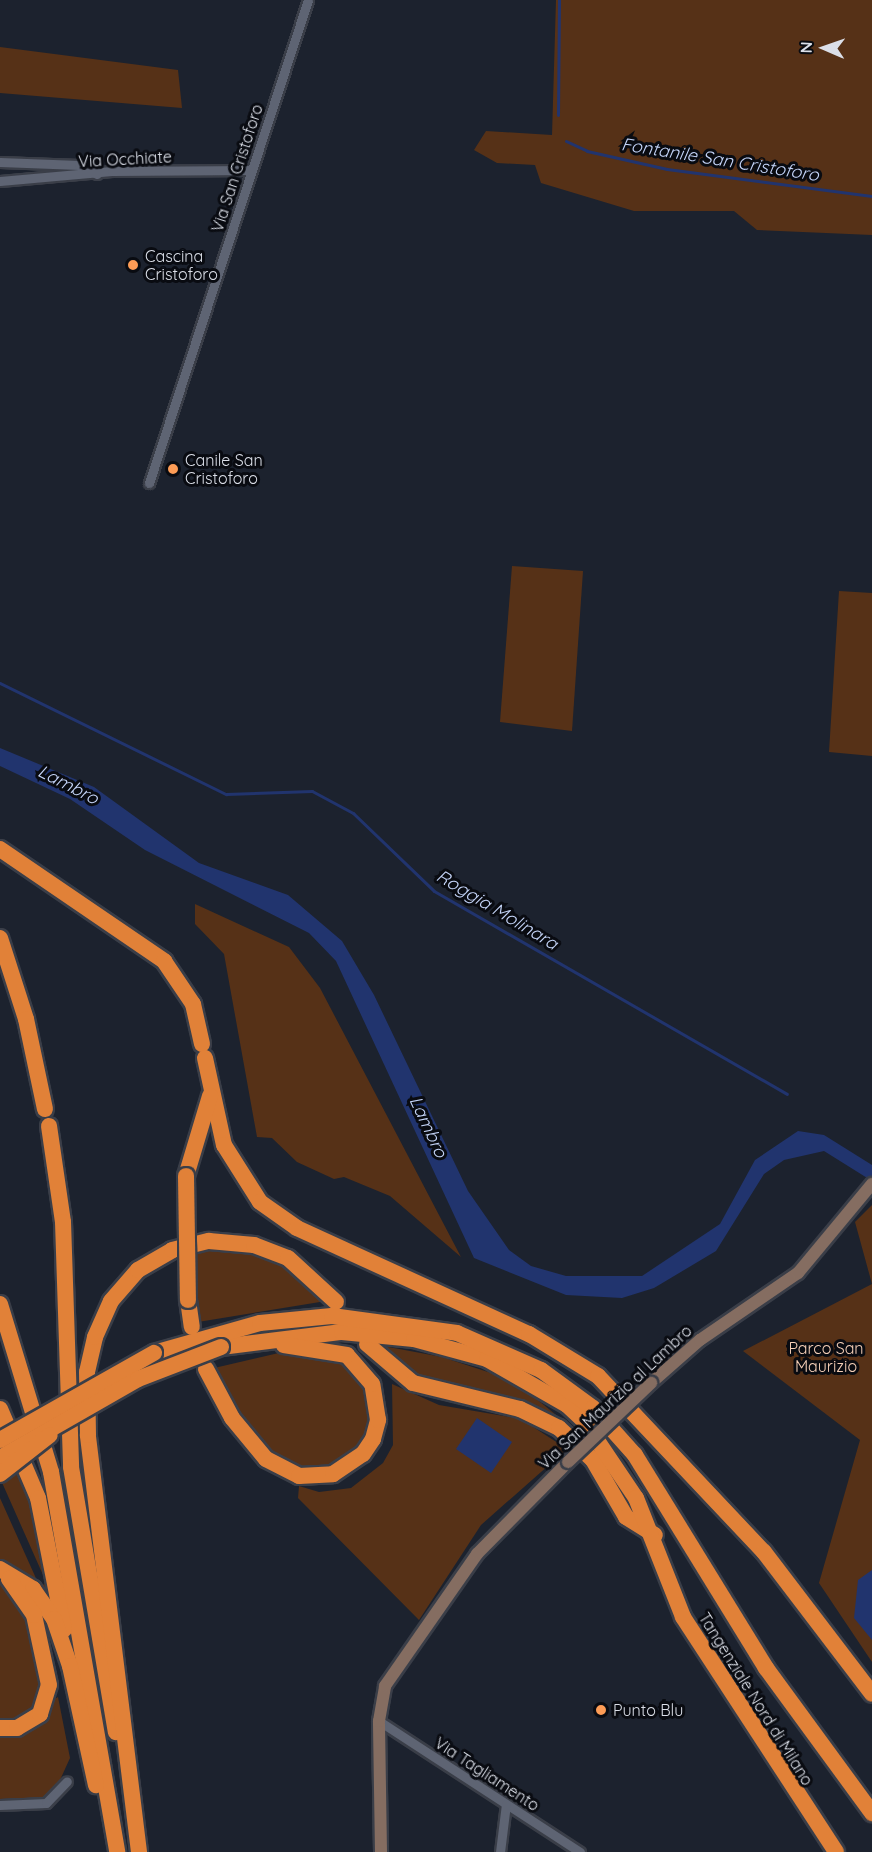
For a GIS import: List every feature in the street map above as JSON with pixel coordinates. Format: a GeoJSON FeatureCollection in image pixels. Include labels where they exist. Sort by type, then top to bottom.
{"type":"FeatureCollection","features":[{"type":"Feature","properties":{"kind":"highway"},"geometry":{"type":"LineString","coordinates":[[0,849],[170,968],[193,1004],[211,1094],[234,1165],[274,1214],[529,1334],[616,1392],[764,1552],[872,1694]]}},
{"type":"Feature","properties":{"kind":"highway"},"geometry":{"type":"LineString","coordinates":[[0,938],[26,1019],[45,1109]]}},
{"type":"Feature","properties":{"kind":"highway"},"geometry":{"type":"LineString","coordinates":[[192,1327],[188,1300],[186,1176],[211,1094]]}},
{"type":"Feature","properties":{"kind":"highway"},"geometry":{"type":"LineString","coordinates":[[49,1126],[63,1222],[71,1467],[138,1852]]}},
{"type":"Feature","properties":{"kind":"highway"},"geometry":{"type":"LineString","coordinates":[[138,1852],[88,1436],[87,1372],[95,1337],[111,1301],[138,1270],[172,1250],[209,1241],[254,1245],[288,1258],[336,1302]]}},
{"type":"Feature","properties":{"kind":"highway"},"geometry":{"type":"LineString","coordinates":[[0,1304],[51,1472],[116,1852]]}},
{"type":"Feature","properties":{"kind":"highway","name":"Tangenziale Nord di Milano"},"geometry":{"type":"LineString","coordinates":[[0,1440],[154,1353],[250,1325],[332,1316],[457,1333],[541,1370],[593,1408],[635,1455],[766,1668],[872,1813]]}},
{"type":"Feature","properties":{"kind":"highway","name":"Tangenziale Nord di Milano"},"geometry":{"type":"LineString","coordinates":[[0,1458],[58,1421],[138,1379],[229,1350],[292,1334],[354,1332],[414,1339],[488,1359],[529,1379],[584,1421],[655,1535],[689,1627],[836,1852]]}},
{"type":"Feature","properties":{"kind":"highway"},"geometry":{"type":"LineString","coordinates":[[206,1370],[232,1418],[282,1470],[325,1476],[363,1454],[373,1439],[377,1401],[363,1368],[347,1355],[293,1344],[229,1350]]}},
{"type":"Feature","properties":{"kind":"highway"},"geometry":{"type":"LineString","coordinates":[[367,1344],[413,1383],[520,1410],[559,1428],[593,1460],[626,1517],[655,1535]]}},
{"type":"Feature","properties":{"kind":"highway"},"geometry":{"type":"LineString","coordinates":[[0,1432],[112,1367],[154,1353]]}},
{"type":"Feature","properties":{"kind":"highway"},"geometry":{"type":"LineString","coordinates":[[0,1409],[38,1498],[78,1719],[116,1852]]}},
{"type":"Feature","properties":{"kind":"highway"},"geometry":{"type":"LineString","coordinates":[[0,1474],[46,1441],[58,1421]]}},
{"type":"Feature","properties":{"kind":"highway"},"geometry":{"type":"LineString","coordinates":[[0,1569],[22,1579],[42,1600],[70,1666]]}},
{"type":"Feature","properties":{"kind":"highway"},"geometry":{"type":"LineString","coordinates":[[0,1569],[34,1614],[49,1685],[40,1714],[17,1728],[0,1728]]}},
{"type":"Feature","properties":{"kind":"main road","name":"Via San Maurizio al Lambro"},"geometry":{"type":"LineString","coordinates":[[381,1852],[379,1721],[391,1675],[444,1600],[499,1528],[651,1383],[700,1340],[798,1273],[870,1187]]}},
{"type":"Feature","properties":{"kind":"street","name":"Via San Cristoforo"},"geometry":{"type":"LineString","coordinates":[[149,483],[308,0]]}},
{"type":"Feature","properties":{"kind":"street"},"geometry":{"type":"LineString","coordinates":[[0,162],[79,165],[97,174]]}},
{"type":"Feature","properties":{"kind":"street","name":"Via Occhiate"},"geometry":{"type":"LineString","coordinates":[[0,181],[97,174],[252,170]]}},
{"type":"Feature","properties":{"kind":"street","name":"Via Tagliamento"},"geometry":{"type":"LineString","coordinates":[[379,1721],[580,1852]]}},
{"type":"Feature","properties":{"kind":"street"},"geometry":{"type":"LineString","coordinates":[[0,1805],[46,1803],[67,1781]]}},
{"type":"Feature","properties":{"kind":"street"},"geometry":{"type":"LineString","coordinates":[[500,1852],[506,1804]]}},
{"type":"Feature","properties":{"kind":"green space"},"geometry":{"type":"Polygon","coordinates":[[[556,0],[872,0],[872,235],[757,230],[734,211],[634,211],[541,183],[535,165],[497,163],[474,150],[486,131],[552,135],[556,0]]]}},
{"type":"Feature","properties":{"kind":"green space"},"geometry":{"type":"Polygon","coordinates":[[[0,47],[178,70],[182,108],[0,93],[0,47]]]}},
{"type":"Feature","properties":{"kind":"green space"},"geometry":{"type":"Polygon","coordinates":[[[512,566],[583,571],[572,731],[500,722],[512,566]]]}},
{"type":"Feature","properties":{"kind":"green space"},"geometry":{"type":"Polygon","coordinates":[[[839,591],[872,593],[872,756],[829,752],[839,591]]]}},
{"type":"Feature","properties":{"kind":"green space"},"geometry":{"type":"Polygon","coordinates":[[[195,904],[289,947],[320,988],[461,1257],[390,1196],[344,1177],[334,1179],[297,1162],[272,1138],[257,1137],[224,954],[195,924],[195,904]]]}},
{"type":"Feature","properties":{"kind":"green space"},"geometry":{"type":"Polygon","coordinates":[[[872,1205],[872,1284],[855,1222],[872,1205]]]}},
{"type":"Feature","properties":{"kind":"green space"},"geometry":{"type":"Polygon","coordinates":[[[237,1247],[285,1262],[326,1301],[198,1322],[190,1248],[237,1247]]]}},
{"type":"Feature","properties":{"kind":"green space","name":"Parco San Maurizio"},"geometry":{"type":"Polygon","coordinates":[[[872,1284],[872,1662],[819,1583],[860,1440],[743,1351],[872,1284]]]}},
{"type":"Feature","properties":{"kind":"green space"},"geometry":{"type":"Polygon","coordinates":[[[378,1345],[442,1357],[491,1373],[534,1397],[582,1436],[578,1440],[427,1382],[378,1345]]]}},
{"type":"Feature","properties":{"kind":"green space"},"geometry":{"type":"Polygon","coordinates":[[[283,1352],[343,1359],[364,1382],[371,1411],[368,1431],[344,1463],[305,1473],[260,1447],[210,1369],[283,1352]]]}},
{"type":"Feature","properties":{"kind":"green space"},"geometry":{"type":"Polygon","coordinates":[[[392,1384],[439,1405],[521,1419],[567,1449],[481,1525],[419,1620],[298,1498],[299,1486],[319,1492],[351,1488],[383,1463],[393,1445],[392,1384]]]}},
{"type":"Feature","properties":{"kind":"green space"},"geometry":{"type":"Polygon","coordinates":[[[21,1465],[57,1607],[0,1562],[0,1498],[39,1585],[47,1584],[0,1478],[21,1465]]]}},
{"type":"Feature","properties":{"kind":"green space"},"geometry":{"type":"Polygon","coordinates":[[[0,1577],[28,1614],[42,1688],[38,1705],[19,1721],[0,1718],[0,1577]]]}},
{"type":"Feature","properties":{"kind":"green space"},"geometry":{"type":"Polygon","coordinates":[[[58,1697],[70,1758],[55,1791],[43,1798],[0,1799],[0,1730],[58,1697]]]}},
{"type":"Feature","properties":{"kind":"water","name":"Lambro"},"geometry":{"type":"Polygon","coordinates":[[[0,748],[94,787],[199,863],[288,895],[342,941],[374,995],[468,1191],[509,1250],[531,1266],[566,1276],[642,1276],[720,1224],[755,1160],[798,1131],[824,1135],[872,1165],[872,1181],[824,1151],[784,1160],[764,1174],[716,1251],[654,1288],[622,1298],[566,1295],[474,1258],[336,961],[309,933],[145,850],[70,799],[0,766],[0,748]]]}},
{"type":"Feature","properties":{"kind":"water"},"geometry":{"type":"Polygon","coordinates":[[[477,1418],[512,1442],[491,1473],[456,1449],[477,1418]]]}},
{"type":"Feature","properties":{"kind":"water"},"geometry":{"type":"Polygon","coordinates":[[[872,1570],[872,1640],[854,1618],[858,1580],[872,1570]]]}},
{"type":"Feature","properties":{"kind":"waterway","name":"Fontanile San Cristoforo"},"geometry":{"type":"LineString","coordinates":[[558,115],[559,0]]}},
{"type":"Feature","properties":{"kind":"waterway","name":"Fontanile San Cristoforo"},"geometry":{"type":"LineString","coordinates":[[566,141],[587,151],[667,169],[872,196]]}},
{"type":"Feature","properties":{"kind":"waterway","name":"Roggia Molinara"},"geometry":{"type":"LineString","coordinates":[[0,683],[226,794],[312,791],[353,813],[434,891],[787,1094]]}},
{"type":"Feature","properties":{"kind":"place","name":"Cascina Cristoforo"},"geometry":{"type":"Point","coordinates":[133,265]}},
{"type":"Feature","properties":{"kind":"place","name":"Canile San Cristoforo"},"geometry":{"type":"Point","coordinates":[173,469]}},
{"type":"Feature","properties":{"kind":"place","name":"Punto Blu"},"geometry":{"type":"Point","coordinates":[601,1710]}}]}
